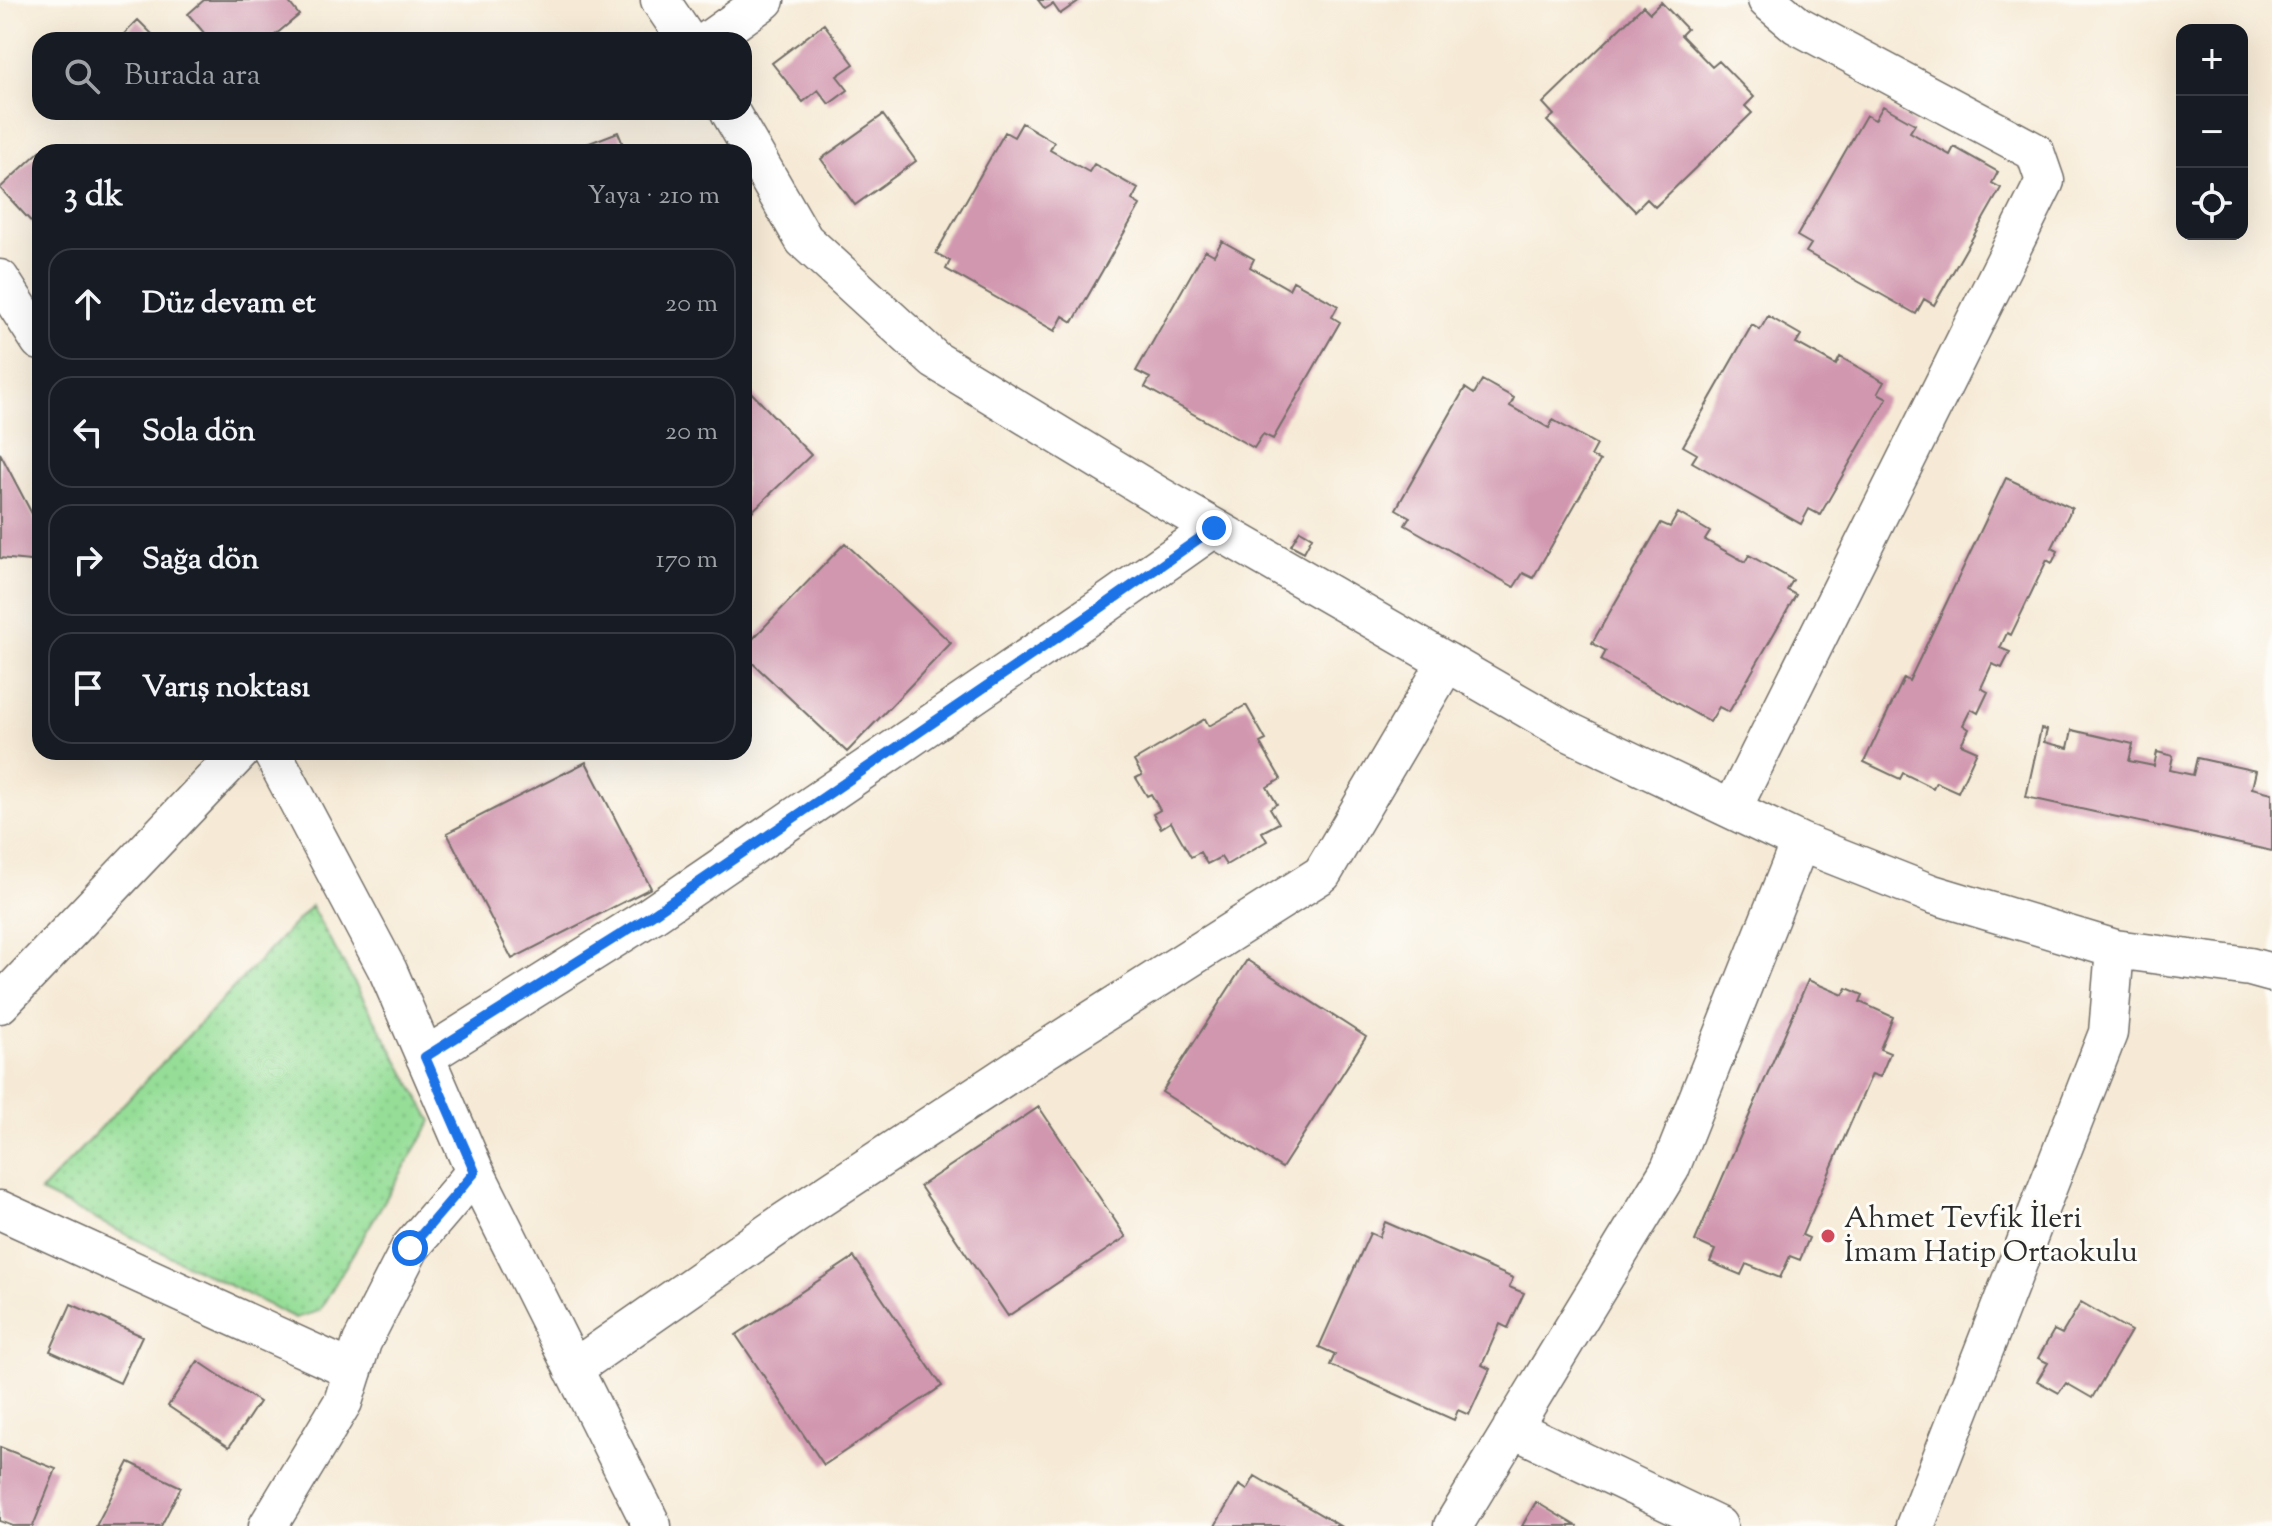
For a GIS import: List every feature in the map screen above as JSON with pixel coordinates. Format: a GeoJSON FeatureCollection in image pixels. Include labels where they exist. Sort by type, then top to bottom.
{"type":"FeatureCollection","features":[{"type":"Feature","properties":{"kind":"street"},"geometry":{"type":"LineString","coordinates":[[660,0],[682,32]]}},
{"type":"Feature","properties":{"kind":"street"},"geometry":{"type":"LineString","coordinates":[[720,32],[765,0]]}},
{"type":"Feature","properties":{"kind":"street"},"geometry":{"type":"LineString","coordinates":[[1732,809],[2045,181],[2035,152],[1797,25],[1767,0]]}},
{"type":"Feature","properties":{"kind":"street"},"geometry":{"type":"LineString","coordinates":[[735,120],[748,144]]}},
{"type":"Feature","properties":{"kind":"street"},"geometry":{"type":"LineString","coordinates":[[752,150],[804,240],[935,360],[1214,528],[1563,729],[1800,842],[1932,894],[2115,949],[2250,967],[2272,973]]}},
{"type":"Feature","properties":{"kind":"street"},"geometry":{"type":"LineString","coordinates":[[0,279],[32,329]]}},
{"type":"Feature","properties":{"kind":"street"},"geometry":{"type":"LineString","coordinates":[[425,1057],[650,916],[1214,528]]}},
{"type":"Feature","properties":{"kind":"street"},"geometry":{"type":"LineString","coordinates":[[573,1369],[877,1161],[1322,874],[1447,662]]}},
{"type":"Feature","properties":{"kind":"street"},"geometry":{"type":"LineString","coordinates":[[0,1004],[232,760]]}},
{"type":"Feature","properties":{"kind":"street"},"geometry":{"type":"LineString","coordinates":[[276,760],[388,971],[475,1172],[652,1526]]}},
{"type":"Feature","properties":{"kind":"street"},"geometry":{"type":"LineString","coordinates":[[1453,1526],[1670,1169],[1800,842]]}},
{"type":"Feature","properties":{"kind":"street"},"geometry":{"type":"LineString","coordinates":[[1915,1526],[2108,1033],[2115,949]]}},
{"type":"Feature","properties":{"kind":"street"},"geometry":{"type":"LineString","coordinates":[[268,1526],[343,1402],[362,1342],[410,1248],[475,1172]]}},
{"type":"Feature","properties":{"kind":"street"},"geometry":{"type":"LineString","coordinates":[[0,1210],[353,1371]]}},
{"type":"Feature","properties":{"kind":"street"},"geometry":{"type":"LineString","coordinates":[[1512,1428],[1718,1526]]}},
{"type":"Feature","properties":{"kind":"green space"},"geometry":{"type":"Polygon","coordinates":[[[311,906],[432,1121],[319,1311],[295,1318],[40,1192],[311,906]]]}},
{"type":"Feature","properties":{"kind":"building"},"geometry":{"type":"Polygon","coordinates":[[[204,0],[287,0],[299,15],[279,32],[203,32],[188,14],[204,0]]]}},
{"type":"Feature","properties":{"kind":"building"},"geometry":{"type":"Polygon","coordinates":[[[1038,0],[1080,0],[1060,14],[1053,4],[1045,9],[1038,0]]]}},
{"type":"Feature","properties":{"kind":"building"},"geometry":{"type":"Polygon","coordinates":[[[1661,2],[1687,29],[1681,35],[1712,67],[1719,61],[1754,97],[1745,106],[1752,113],[1655,207],[1647,199],[1635,211],[1547,121],[1554,115],[1543,103],[1643,6],[1650,13],[1661,2]]]}},
{"type":"Feature","properties":{"kind":"building"},"geometry":{"type":"Polygon","coordinates":[[[138,20],[150,32],[126,32],[138,20]]]}},
{"type":"Feature","properties":{"kind":"building"},"geometry":{"type":"Polygon","coordinates":[[[824,24],[854,64],[837,76],[848,90],[829,104],[818,90],[803,102],[772,63],[824,24]]]}},
{"type":"Feature","properties":{"kind":"building"},"geometry":{"type":"Polygon","coordinates":[[[1883,106],[1915,124],[1910,132],[1950,155],[1954,147],[1998,172],[1992,183],[2001,188],[1934,305],[1924,299],[1916,314],[1806,252],[1811,244],[1797,236],[1866,115],[1875,120],[1883,106]]]}},
{"type":"Feature","properties":{"kind":"building"},"geometry":{"type":"Polygon","coordinates":[[[883,115],[916,161],[855,205],[821,159],[883,115]]]}},
{"type":"Feature","properties":{"kind":"building"},"geometry":{"type":"Polygon","coordinates":[[[1022,123],[1054,142],[1050,150],[1089,172],[1094,164],[1138,189],[1132,200],[1140,205],[1073,322],[1063,316],[1055,331],[946,269],[950,261],[936,253],[1005,132],[1014,137],[1022,123]]]}},
{"type":"Feature","properties":{"kind":"building"},"geometry":{"type":"Polygon","coordinates":[[[618,132],[623,144],[587,144],[618,132]]]}},
{"type":"Feature","properties":{"kind":"building"},"geometry":{"type":"Polygon","coordinates":[[[32,158],[32,223],[0,188],[32,158]]]}},
{"type":"Feature","properties":{"kind":"building"},"geometry":{"type":"Polygon","coordinates":[[[1222,241],[1254,259],[1250,267],[1289,289],[1293,281],[1338,306],[1332,317],[1340,322],[1273,439],[1263,434],[1254,448],[1145,387],[1150,378],[1136,371],[1205,250],[1214,255],[1222,241]]]}},
{"type":"Feature","properties":{"kind":"building"},"geometry":{"type":"Polygon","coordinates":[[[1768,316],[1801,335],[1796,343],[1836,365],[1840,357],[1884,382],[1878,393],[1887,398],[1820,515],[1809,509],[1801,524],[1692,462],[1697,454],[1683,446],[1752,325],[1760,330],[1768,316]]]}},
{"type":"Feature","properties":{"kind":"building"},"geometry":{"type":"Polygon","coordinates":[[[1482,380],[1514,398],[1510,406],[1549,428],[1553,420],[1597,445],[1591,456],[1600,461],[1533,578],[1523,573],[1514,587],[1405,525],[1410,517],[1396,509],[1465,388],[1474,394],[1482,380]]]}},
{"type":"Feature","properties":{"kind":"building"},"geometry":{"type":"Polygon","coordinates":[[[752,393],[811,455],[752,511],[752,393]]]}},
{"type":"Feature","properties":{"kind":"building"},"geometry":{"type":"Polygon","coordinates":[[[0,453],[32,514],[32,561],[0,558],[0,453]]]}},
{"type":"Feature","properties":{"kind":"building"},"geometry":{"type":"Polygon","coordinates":[[[2006,478],[2072,508],[2052,548],[2058,551],[2052,563],[2047,560],[2011,635],[2007,633],[2000,648],[2010,652],[2002,668],[1992,664],[1981,688],[1988,692],[1978,713],[1971,709],[1963,725],[1969,729],[1961,744],[1977,751],[1958,792],[1936,782],[1933,788],[1903,773],[1900,779],[1864,762],[1904,678],[1909,681],[2006,478]]]}},
{"type":"Feature","properties":{"kind":"building"},"geometry":{"type":"Polygon","coordinates":[[[1678,513],[1710,532],[1705,540],[1745,562],[1749,555],[1793,580],[1787,590],[1796,595],[1729,712],[1719,707],[1710,722],[1601,660],[1606,651],[1592,643],[1661,523],[1670,527],[1678,513]]]}},
{"type":"Feature","properties":{"kind":"building"},"geometry":{"type":"Polygon","coordinates":[[[1300,530],[1312,537],[1304,552],[1291,545],[1300,530]]]}},
{"type":"Feature","properties":{"kind":"building"},"geometry":{"type":"Polygon","coordinates":[[[845,543],[951,643],[847,752],[752,663],[752,640],[845,543]]]}},
{"type":"Feature","properties":{"kind":"building"},"geometry":{"type":"Polygon","coordinates":[[[1246,705],[1266,740],[1260,743],[1281,779],[1267,787],[1277,804],[1270,808],[1279,823],[1262,832],[1267,841],[1226,865],[1221,857],[1207,864],[1200,852],[1191,857],[1171,822],[1161,828],[1153,814],[1160,810],[1136,778],[1142,775],[1134,761],[1205,719],[1209,726],[1246,705]]]}},
{"type":"Feature","properties":{"kind":"building"},"geometry":{"type":"Polygon","coordinates":[[[2041,729],[2047,730],[2044,742],[2068,748],[2072,730],[2133,744],[2129,761],[2154,766],[2157,752],[2173,756],[2170,770],[2193,775],[2197,758],[2256,771],[2252,788],[2272,793],[2272,851],[2026,797],[2041,729]]]}},
{"type":"Feature","properties":{"kind":"building"},"geometry":{"type":"Polygon","coordinates":[[[586,762],[651,888],[512,959],[447,833],[586,762]]]}},
{"type":"Feature","properties":{"kind":"building"},"geometry":{"type":"Polygon","coordinates":[[[1247,960],[1366,1037],[1282,1168],[1162,1092],[1247,960]]]}},
{"type":"Feature","properties":{"kind":"building"},"geometry":{"type":"Polygon","coordinates":[[[1808,980],[1843,995],[1847,988],[1863,995],[1860,1002],[1893,1017],[1880,1049],[1890,1053],[1880,1077],[1872,1074],[1802,1235],[1809,1238],[1800,1260],[1790,1256],[1780,1278],[1746,1264],[1741,1275],[1710,1262],[1715,1250],[1695,1241],[1808,980]]]}},
{"type":"Feature","properties":{"kind":"building"},"geometry":{"type":"Polygon","coordinates":[[[1039,1107],[1126,1237],[1008,1316],[920,1186],[1039,1107]]]}},
{"type":"Feature","properties":{"kind":"building"},"geometry":{"type":"Polygon","coordinates":[[[1385,1222],[1513,1278],[1509,1287],[1524,1293],[1508,1328],[1500,1324],[1482,1365],[1490,1369],[1469,1415],[1458,1410],[1454,1420],[1330,1365],[1335,1354],[1319,1347],[1370,1233],[1379,1237],[1385,1222]]]}},
{"type":"Feature","properties":{"kind":"building"},"geometry":{"type":"Polygon","coordinates":[[[854,1257],[942,1386],[824,1465],[736,1335],[854,1257]]]}},
{"type":"Feature","properties":{"kind":"building"},"geometry":{"type":"Polygon","coordinates":[[[2081,1302],[2131,1331],[2092,1398],[2066,1383],[2059,1393],[2037,1381],[2048,1363],[2038,1358],[2054,1330],[2062,1334],[2081,1302]]]}},
{"type":"Feature","properties":{"kind":"building"},"geometry":{"type":"Polygon","coordinates":[[[71,1304],[142,1336],[120,1383],[50,1351],[71,1304]]]}},
{"type":"Feature","properties":{"kind":"building"},"geometry":{"type":"Polygon","coordinates":[[[198,1361],[259,1402],[229,1447],[168,1406],[198,1361]]]}},
{"type":"Feature","properties":{"kind":"building"},"geometry":{"type":"Polygon","coordinates":[[[0,1447],[56,1469],[33,1526],[13,1526],[0,1521],[0,1447]]]}},
{"type":"Feature","properties":{"kind":"building"},"geometry":{"type":"Polygon","coordinates":[[[129,1462],[181,1487],[161,1526],[96,1526],[129,1462]]]}},
{"type":"Feature","properties":{"kind":"building"},"geometry":{"type":"Polygon","coordinates":[[[1255,1476],[1340,1526],[1215,1526],[1239,1485],[1247,1490],[1255,1476]]]}},
{"type":"Feature","properties":{"kind":"building"},"geometry":{"type":"Polygon","coordinates":[[[1536,1502],[1576,1526],[1522,1526],[1536,1502]]]}},
{"type":"Feature","properties":{"kind":"place","name":"Ahmet Tevfik İleri İmam Hatip Ortaokulu"},"geometry":{"type":"Point","coordinates":[1828,1236]}},
{"type":"Feature","properties":{"kind":"route"},"geometry":{"type":"LineString","coordinates":[[410,1248],[475,1172],[425,1057],[650,916],[1214,528]]}}]}
